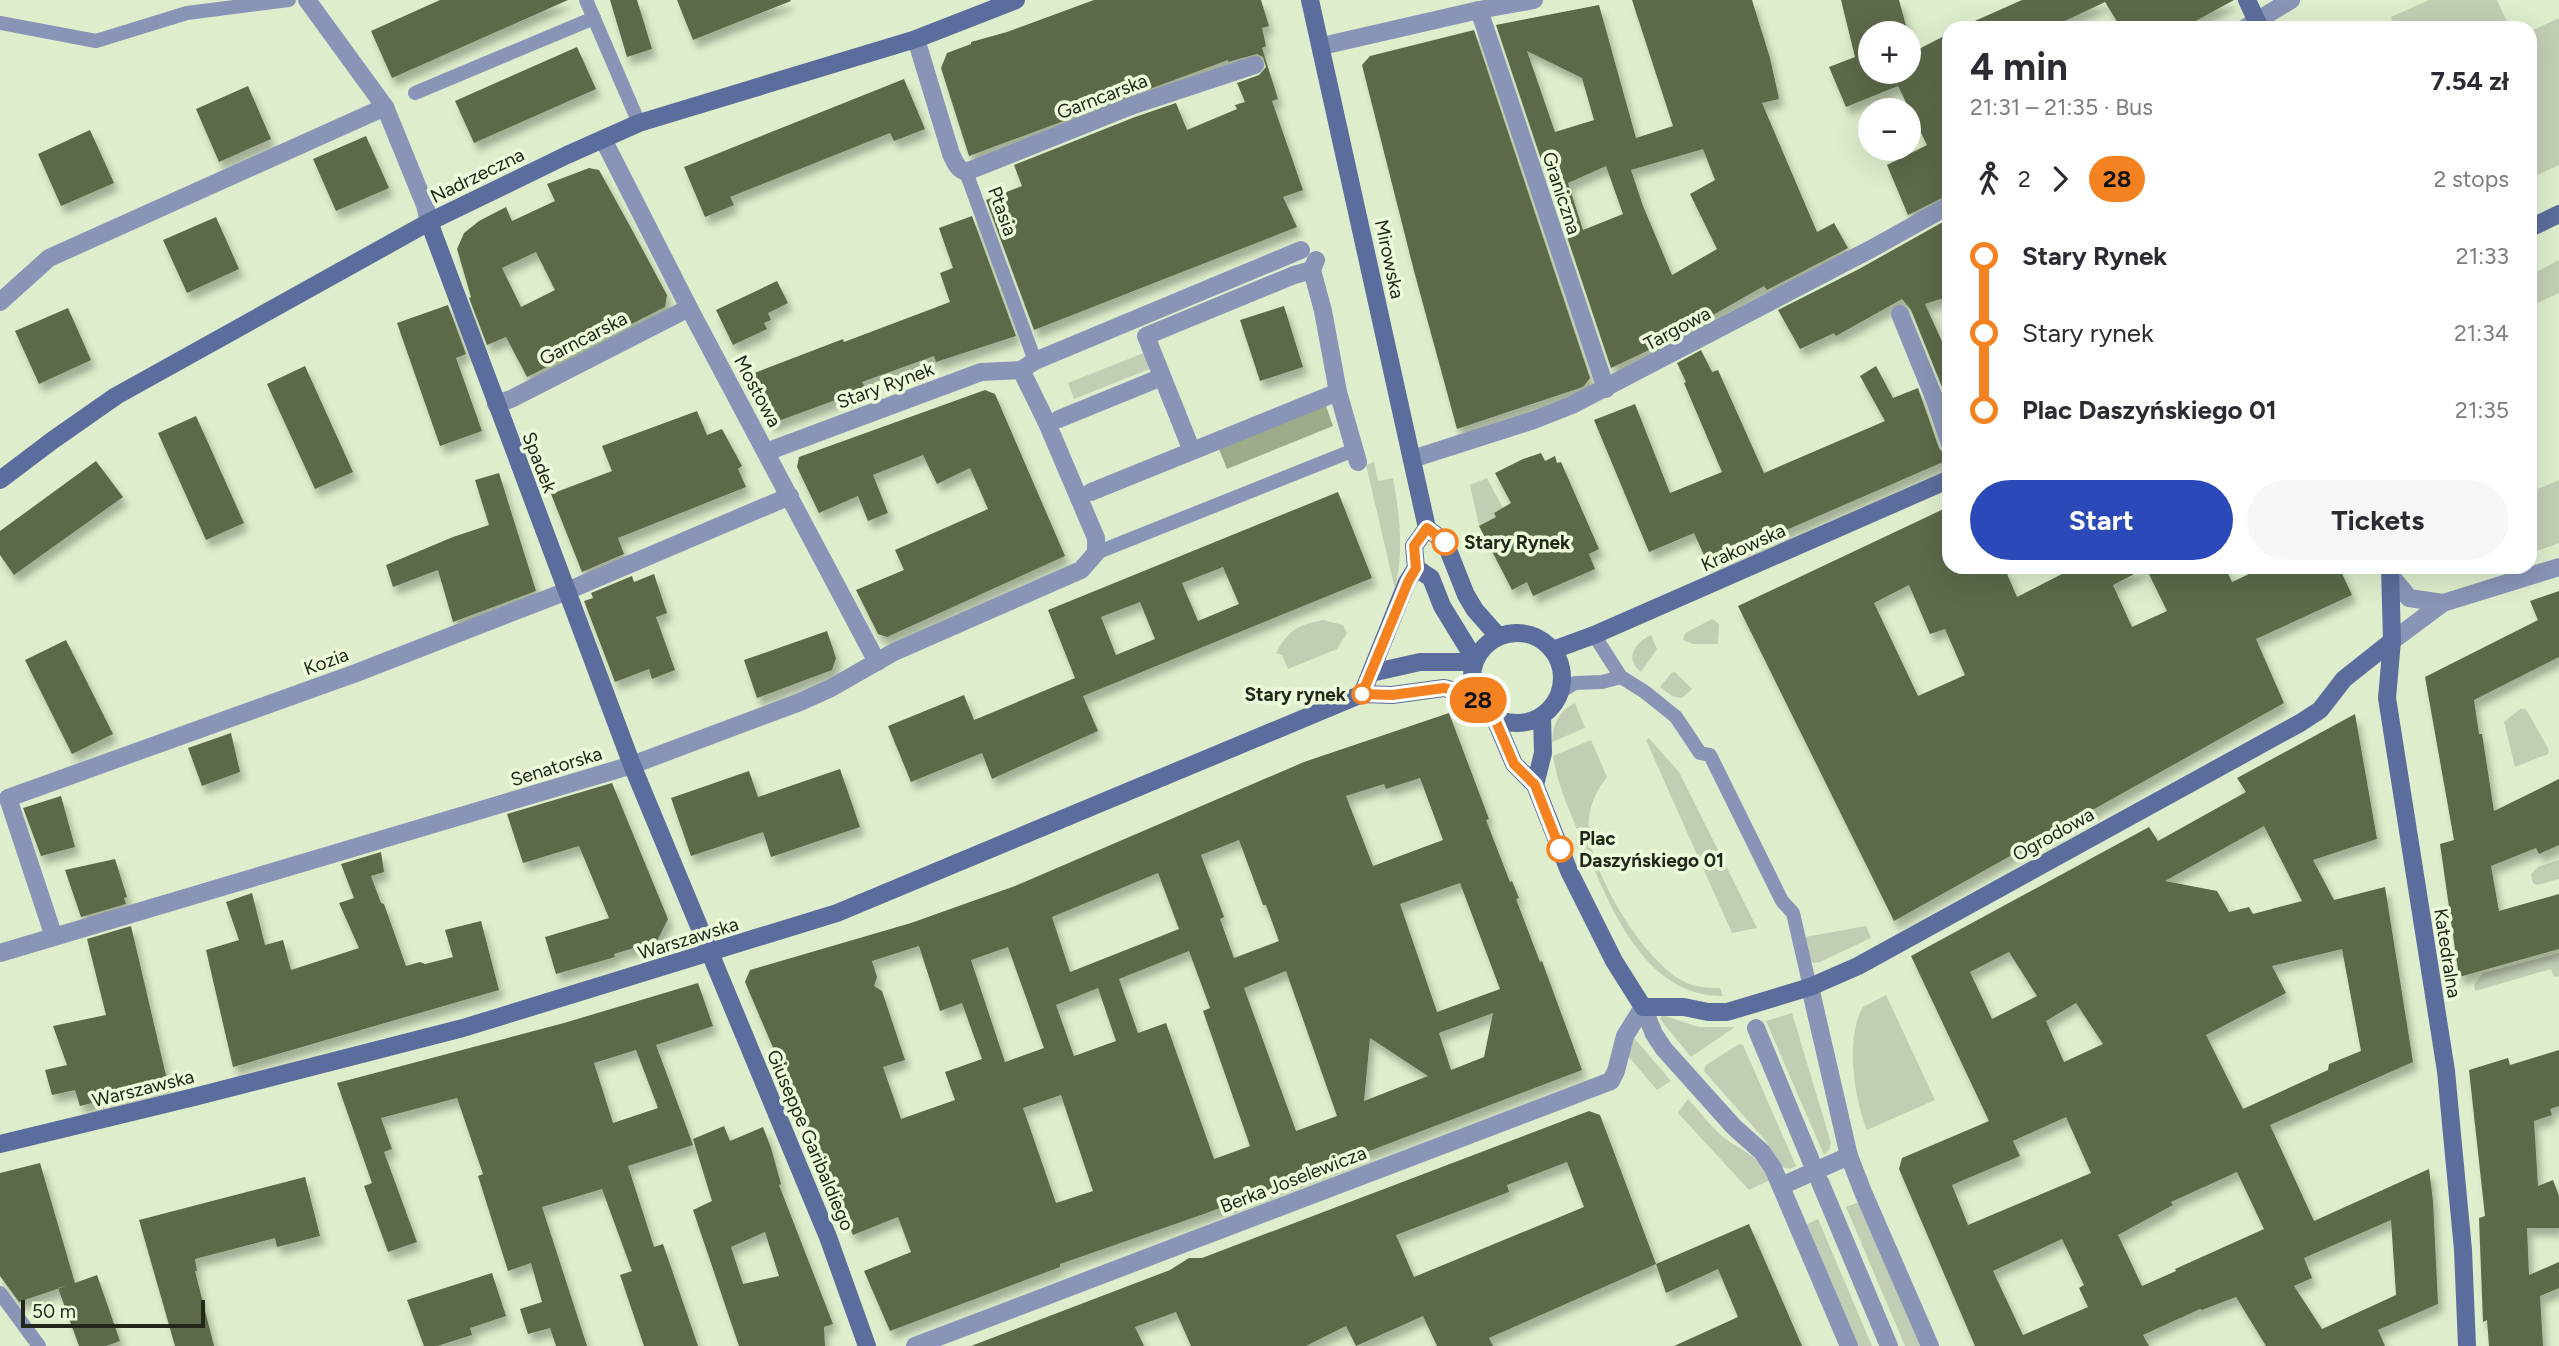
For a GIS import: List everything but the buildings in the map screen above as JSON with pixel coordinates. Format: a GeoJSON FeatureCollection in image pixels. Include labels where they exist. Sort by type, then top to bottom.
{"type":"FeatureCollection","features":[{"type":"Feature","properties":{"kind":"street","name":"Spadek"},"geometry":{"type":"LineString","coordinates":[[306,0],[385,107],[425,205],[496,404],[632,765],[709,953]]}},
{"type":"Feature","properties":{"kind":"street","name":"Nadrzeczna"},"geometry":{"type":"LineString","coordinates":[[0,480],[117,396],[429,222],[566,155],[639,123],[916,39],[1016,0]]}},
{"type":"Feature","properties":{"kind":"street","name":"Mirowska"},"geometry":{"type":"LineString","coordinates":[[1310,0],[1427,528],[1445,542],[1466,595],[1475,610],[1498,636]]}},
{"type":"Feature","properties":{"kind":"street"},"geometry":{"type":"LineString","coordinates":[[1322,46],[1534,0]]}},
{"type":"Feature","properties":{"kind":"street"},"geometry":{"type":"LineString","coordinates":[[2247,0],[2253,21]]}},
{"type":"Feature","properties":{"kind":"street"},"geometry":{"type":"LineString","coordinates":[[2262,21],[2291,0]]}},
{"type":"Feature","properties":{"kind":"street","name":"Graniczna"},"geometry":{"type":"LineString","coordinates":[[1479,10],[1606,389]]}},
{"type":"Feature","properties":{"kind":"street","name":"Ptasia"},"geometry":{"type":"LineString","coordinates":[[916,39],[951,154],[961,170],[966,172]]}},
{"type":"Feature","properties":{"kind":"street","name":"Garncarska"},"geometry":{"type":"LineString","coordinates":[[966,172],[1131,106],[1255,65]]}},
{"type":"Feature","properties":{"kind":"street"},"geometry":{"type":"LineString","coordinates":[[0,302],[49,258],[385,107]]}},
{"type":"Feature","properties":{"kind":"street","name":"Mostowa"},"geometry":{"type":"LineString","coordinates":[[603,139],[689,308],[877,662]]}},
{"type":"Feature","properties":{"kind":"street","name":"Targowa"},"geometry":{"type":"LineString","coordinates":[[1412,459],[1534,420],[1606,389],[1942,209]]}},
{"type":"Feature","properties":{"kind":"street"},"geometry":{"type":"LineString","coordinates":[[2537,225],[2559,214]]}},
{"type":"Feature","properties":{"kind":"street"},"geometry":{"type":"LineString","coordinates":[[1192,451],[1146,336],[1309,260],[1323,311],[1338,392],[1356,456]]}},
{"type":"Feature","properties":{"kind":"street","name":"Stary Rynek"},"geometry":{"type":"LineString","coordinates":[[766,452],[981,372],[1028,365],[1309,260]]}},
{"type":"Feature","properties":{"kind":"street","name":"Garncarska"},"geometry":{"type":"LineString","coordinates":[[496,404],[511,399],[689,308]]}},
{"type":"Feature","properties":{"kind":"street"},"geometry":{"type":"LineString","coordinates":[[1900,314],[1942,421]]}},
{"type":"Feature","properties":{"kind":"street"},"geometry":{"type":"LineString","coordinates":[[1028,365],[1028,379],[1084,507],[1096,538],[1097,554]]}},
{"type":"Feature","properties":{"kind":"street"},"geometry":{"type":"LineString","coordinates":[[1059,419],[1162,377]]}},
{"type":"Feature","properties":{"kind":"street"},"geometry":{"type":"LineString","coordinates":[[1091,492],[1338,392]]}},
{"type":"Feature","properties":{"kind":"street","name":"Krakowska"},"geometry":{"type":"LineString","coordinates":[[1553,650],[1594,635],[1942,483]]}},
{"type":"Feature","properties":{"kind":"street","name":"Kozia"},"geometry":{"type":"LineString","coordinates":[[54,937],[8,798],[221,723],[567,591],[790,496]]}},
{"type":"Feature","properties":{"kind":"street"},"geometry":{"type":"LineString","coordinates":[[1362,694],[1416,568],[1414,546],[1427,528]]}},
{"type":"Feature","properties":{"kind":"street","name":"Senatorska"},"geometry":{"type":"LineString","coordinates":[[0,953],[632,765],[831,688],[894,652],[1081,570],[1097,554]]}},
{"type":"Feature","properties":{"kind":"street","name":"Ogrodowa"},"geometry":{"type":"LineString","coordinates":[[2537,574],[2559,567]]}},
{"type":"Feature","properties":{"kind":"street"},"geometry":{"type":"LineString","coordinates":[[1416,568],[1431,578],[1442,606],[1474,661]]}},
{"type":"Feature","properties":{"kind":"street","name":"Katedralna"},"geometry":{"type":"LineString","coordinates":[[2391,574],[2392,641],[2387,698],[2449,1097],[2462,1237],[2467,1346]]}},
{"type":"Feature","properties":{"kind":"street","name":"Ogrodowa"},"geometry":{"type":"LineString","coordinates":[[2392,574],[2409,598],[2443,603]]}},
{"type":"Feature","properties":{"kind":"street","name":"Ogrodowa"},"geometry":{"type":"LineString","coordinates":[[1643,1007],[1684,1007],[1708,1012],[1727,1012],[1810,987],[1858,966],[2314,715],[2326,705],[2349,674],[2443,603],[2536,574]]}},
{"type":"Feature","properties":{"kind":"street"},"geometry":{"type":"LineString","coordinates":[[1513,632],[1542,639],[1553,650],[1560,663],[1560,692],[1553,705],[1542,716],[1530,722],[1506,722],[1483,708],[1475,696],[1471,673],[1474,661],[1484,646],[1498,636],[1513,632]]}},
{"type":"Feature","properties":{"kind":"street"},"geometry":{"type":"LineString","coordinates":[[1371,673],[1420,662],[1474,661]]}},
{"type":"Feature","properties":{"kind":"street","name":"Warszawska"},"geometry":{"type":"LineString","coordinates":[[0,1144],[463,1028],[869,901],[1362,694],[1392,695],[1444,688],[1475,696]]}},
{"type":"Feature","properties":{"kind":"street"},"geometry":{"type":"LineString","coordinates":[[1535,785],[1543,753],[1542,716]]}},
{"type":"Feature","properties":{"kind":"street"},"geometry":{"type":"LineString","coordinates":[[1494,717],[1514,764],[1535,785],[1569,871],[1614,961],[1643,1007],[1654,1034],[1664,1049],[1734,1127],[1762,1152],[1781,1186],[1849,1346]]}},
{"type":"Feature","properties":{"kind":"street","name":"Giuseppe Garibaldiego"},"geometry":{"type":"LineString","coordinates":[[709,953],[828,1237],[867,1346]]}},
{"type":"Feature","properties":{"kind":"street"},"geometry":{"type":"LineString","coordinates":[[1810,987],[1849,1156],[1930,1346]]}},
{"type":"Feature","properties":{"kind":"street","name":"Berka Joselewicza"},"geometry":{"type":"LineString","coordinates":[[915,1346],[1611,1081],[1625,1036],[1643,1007]]}},
{"type":"Feature","properties":{"kind":"street"},"geometry":{"type":"LineString","coordinates":[[1756,1028],[1811,1160]]}},
{"type":"Feature","properties":{"kind":"street"},"geometry":{"type":"LineString","coordinates":[[1781,1186],[1849,1156]]}},
{"type":"Feature","properties":{"kind":"street"},"geometry":{"type":"LineString","coordinates":[[1820,1182],[1889,1346]]}},
{"type":"Feature","properties":{"kind":"lane"},"geometry":{"type":"LineString","coordinates":[[0,23],[96,41],[187,13],[289,0]]}},
{"type":"Feature","properties":{"kind":"lane"},"geometry":{"type":"LineString","coordinates":[[586,0],[639,123]]}},
{"type":"Feature","properties":{"kind":"lane"},"geometry":{"type":"LineString","coordinates":[[415,93],[594,19]]}},
{"type":"Feature","properties":{"kind":"lane","name":"Ptasia"},"geometry":{"type":"LineString","coordinates":[[966,172],[1028,365]]}},
{"type":"Feature","properties":{"kind":"lane"},"geometry":{"type":"LineString","coordinates":[[1097,554],[1356,456]]}},
{"type":"Feature","properties":{"kind":"lane"},"geometry":{"type":"LineString","coordinates":[[1594,635],[1621,677],[1676,717],[1700,752],[1710,755],[1782,901],[1793,913],[1810,987]]}},
{"type":"Feature","properties":{"kind":"lane"},"geometry":{"type":"LineString","coordinates":[[1560,692],[1576,683],[1602,682],[1621,677]]}},
{"type":"Feature","properties":{"kind":"lane"},"geometry":{"type":"LineString","coordinates":[[0,1293],[40,1346]]}},
{"type":"Feature","properties":{"kind":"shaded area"},"geometry":{"type":"Polygon","coordinates":[[[2429,0],[2497,0],[2507,21],[2393,21],[2391,17],[2429,0]]]}},
{"type":"Feature","properties":{"kind":"shaded area"},"geometry":{"type":"Polygon","coordinates":[[[2559,18],[2559,165],[2537,175],[2537,28],[2559,18]]]}},
{"type":"Feature","properties":{"kind":"shaded area"},"geometry":{"type":"Polygon","coordinates":[[[2559,260],[2559,293],[2537,303],[2537,272],[2559,260]]]}},
{"type":"Feature","properties":{"kind":"shaded area"},"geometry":{"type":"Polygon","coordinates":[[[1146,352],[1152,368],[1074,399],[1068,383],[1146,352]]]}},
{"type":"Feature","properties":{"kind":"shaded area"},"geometry":{"type":"Polygon","coordinates":[[[1326,406],[1333,426],[1227,469],[1219,449],[1326,406]]]}},
{"type":"Feature","properties":{"kind":"shaded area"},"geometry":{"type":"Polygon","coordinates":[[[1374,462],[1378,481],[1393,478],[1400,547],[1395,589],[1366,465],[1374,462]]]}},
{"type":"Feature","properties":{"kind":"shaded area"},"geometry":{"type":"Polygon","coordinates":[[[1487,478],[1503,508],[1494,513],[1496,517],[1479,526],[1470,485],[1487,478]]]}},
{"type":"Feature","properties":{"kind":"shaded area"},"geometry":{"type":"Polygon","coordinates":[[[2559,480],[2559,543],[2537,551],[2537,489],[2559,480]]]}},
{"type":"Feature","properties":{"kind":"shaded area"},"geometry":{"type":"Polygon","coordinates":[[[1712,619],[1719,624],[1718,644],[1693,644],[1683,640],[1685,633],[1712,619]]]}},
{"type":"Feature","properties":{"kind":"shaded area"},"geometry":{"type":"Polygon","coordinates":[[[1323,620],[1343,625],[1347,633],[1337,649],[1288,669],[1282,655],[1276,653],[1285,639],[1300,627],[1323,620]]]}},
{"type":"Feature","properties":{"kind":"shaded area"},"geometry":{"type":"Polygon","coordinates":[[[1651,635],[1657,649],[1641,672],[1632,656],[1636,646],[1651,635]]]}},
{"type":"Feature","properties":{"kind":"shaded area"},"geometry":{"type":"Polygon","coordinates":[[[1675,672],[1692,689],[1682,698],[1672,696],[1660,687],[1671,673],[1675,672]]]}},
{"type":"Feature","properties":{"kind":"shaded area"},"geometry":{"type":"Polygon","coordinates":[[[1575,703],[1585,728],[1552,742],[1558,719],[1564,710],[1575,703]]]}},
{"type":"Feature","properties":{"kind":"shaded area"},"geometry":{"type":"Polygon","coordinates":[[[2520,709],[2526,709],[2549,750],[2548,754],[2515,767],[2504,722],[2520,709]]]}},
{"type":"Feature","properties":{"kind":"shaded area"},"geometry":{"type":"Polygon","coordinates":[[[1649,738],[1679,772],[1757,928],[1732,933],[1646,740],[1649,738]]]}},
{"type":"Feature","properties":{"kind":"shaded area"},"geometry":{"type":"Polygon","coordinates":[[[1591,740],[1607,777],[1592,803],[1589,833],[1600,871],[1610,893],[1637,937],[1668,971],[1692,985],[1720,988],[1723,996],[1696,992],[1672,982],[1652,965],[1634,944],[1606,896],[1566,802],[1553,756],[1591,740]]]}},
{"type":"Feature","properties":{"kind":"shaded area"},"geometry":{"type":"Polygon","coordinates":[[[2559,860],[2559,879],[2537,885],[2533,883],[2531,874],[2538,867],[2559,860]]]}},
{"type":"Feature","properties":{"kind":"shaded area"},"geometry":{"type":"Polygon","coordinates":[[[1866,926],[1871,938],[1820,962],[1813,963],[1810,959],[1805,937],[1866,926]]]}},
{"type":"Feature","properties":{"kind":"shaded area"},"geometry":{"type":"Polygon","coordinates":[[[2559,953],[2559,976],[2554,977],[2551,969],[2475,991],[2474,985],[2483,973],[2559,953]]]}},
{"type":"Feature","properties":{"kind":"shaded area"},"geometry":{"type":"Polygon","coordinates":[[[1886,995],[1935,1100],[1867,1130],[1855,1086],[1854,1034],[1863,1007],[1886,995]]]}},
{"type":"Feature","properties":{"kind":"shaded area"},"geometry":{"type":"Polygon","coordinates":[[[1792,1013],[1831,1143],[1824,1155],[1766,1021],[1792,1013]]]}},
{"type":"Feature","properties":{"kind":"shaded area"},"geometry":{"type":"Polygon","coordinates":[[[1662,1015],[1699,1027],[1735,1027],[1691,1057],[1660,1019],[1662,1015]]]}},
{"type":"Feature","properties":{"kind":"shaded area"},"geometry":{"type":"Polygon","coordinates":[[[1631,1039],[1635,1039],[1671,1081],[1657,1090],[1628,1056],[1631,1039]]]}},
{"type":"Feature","properties":{"kind":"shaded area"},"geometry":{"type":"Polygon","coordinates":[[[1739,1044],[1743,1045],[1796,1166],[1790,1169],[1782,1167],[1765,1140],[1704,1071],[1706,1065],[1739,1044]]]}},
{"type":"Feature","properties":{"kind":"shaded area"},"geometry":{"type":"Polygon","coordinates":[[[1688,1099],[1723,1137],[1760,1164],[1769,1178],[1768,1181],[1749,1190],[1678,1113],[1688,1099]]]}},
{"type":"Feature","properties":{"kind":"shaded area"},"geometry":{"type":"Polygon","coordinates":[[[1859,1202],[1920,1346],[1905,1346],[1846,1207],[1859,1202]]]}},
{"type":"Feature","properties":{"kind":"shaded area"},"geometry":{"type":"Polygon","coordinates":[[[1818,1219],[1872,1346],[1856,1346],[1805,1225],[1818,1219]]]}},
{"type":"Feature","properties":{"kind":"bus line","name":"28"},"geometry":{"type":"LineString","coordinates":[[1445,542],[1427,528],[1414,546],[1416,568],[1362,694],[1392,695],[1444,688],[1475,696],[1483,708],[1494,717],[1514,764],[1535,785],[1560,849]]}},
{"type":"Feature","properties":{"kind":"place","name":"Stary Rynek"},"geometry":{"type":"Point","coordinates":[1445,542]}},
{"type":"Feature","properties":{"kind":"place","name":"Stary rynek"},"geometry":{"type":"Point","coordinates":[1362,694]}},
{"type":"Feature","properties":{"kind":"place","name":"Plac Daszyńskiego 01"},"geometry":{"type":"Point","coordinates":[1560,849]}}]}
